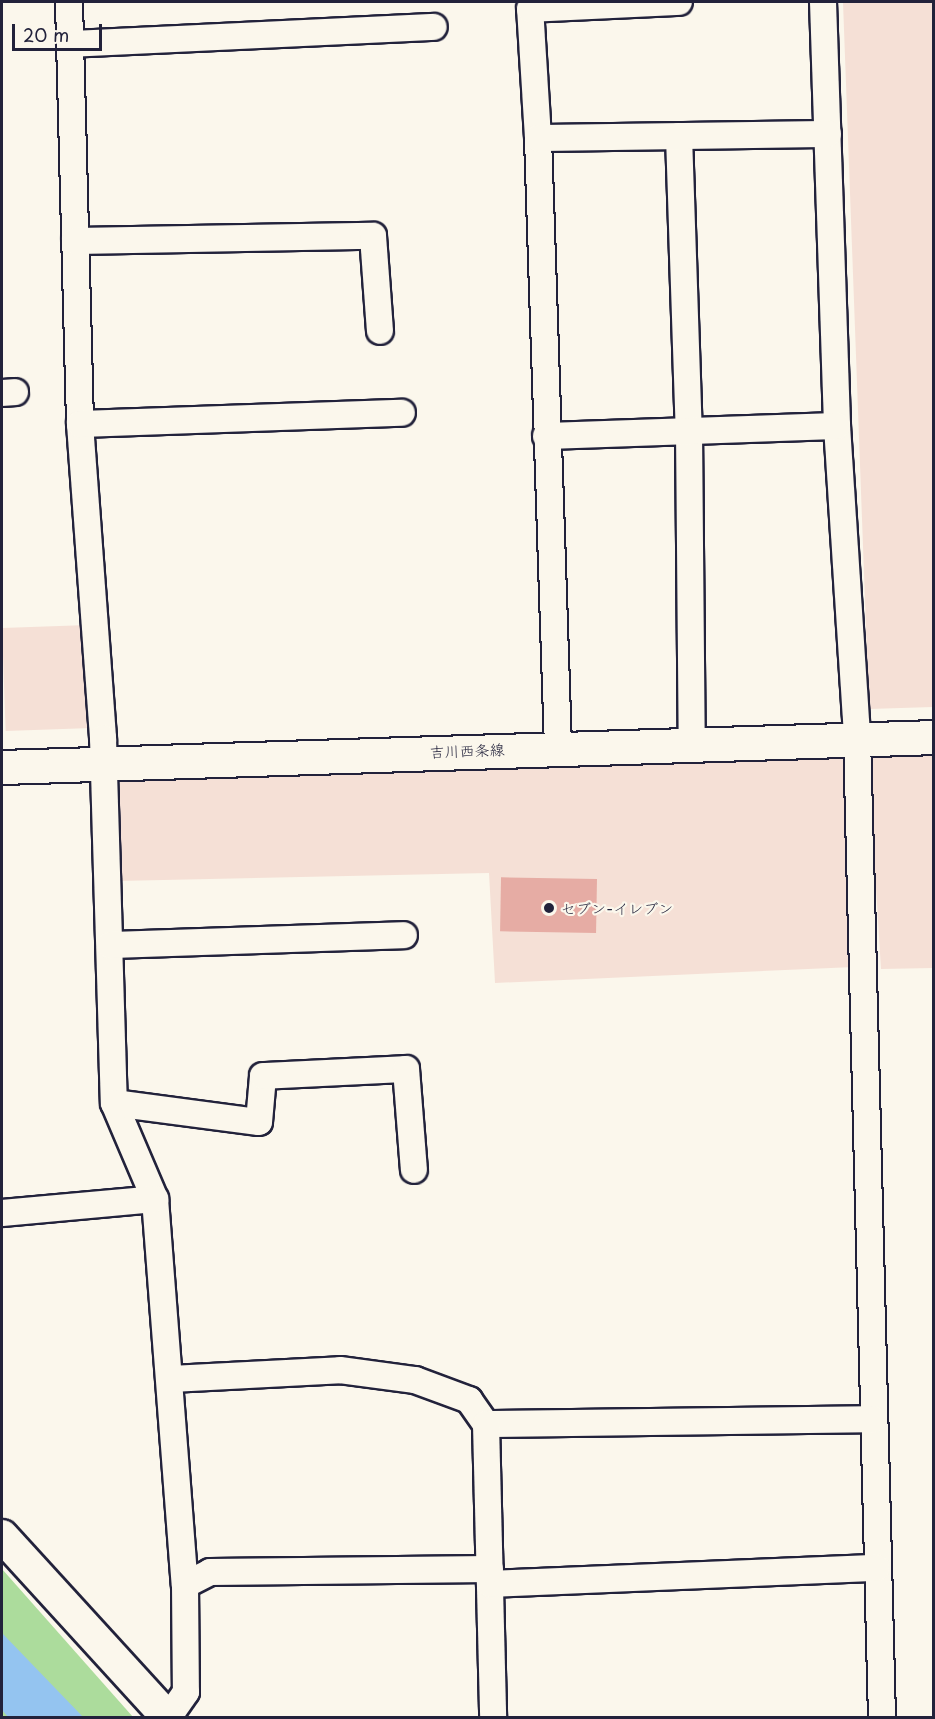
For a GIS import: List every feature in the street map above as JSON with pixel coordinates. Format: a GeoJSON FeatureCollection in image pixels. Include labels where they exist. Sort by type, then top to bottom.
{"type":"FeatureCollection","features":[{"type":"Feature","properties":{"kind":"main road","name":"吉川西条線"},"geometry":{"type":"LineString","coordinates":[[2,767],[857,737],[933,737]]}},
{"type":"Feature","properties":{"kind":"street"},"geometry":{"type":"LineString","coordinates":[[2,1536],[168,1717],[186,1692],[185,1585],[171,1379],[155,1199],[114,1103],[102,762],[80,424],[69,2]]}},
{"type":"Feature","properties":{"kind":"street"},"geometry":{"type":"LineString","coordinates":[[558,747],[538,138],[530,9],[678,2]]}},
{"type":"Feature","properties":{"kind":"street"},"geometry":{"type":"LineString","coordinates":[[823,2],[837,426],[857,737],[882,1718]]}},
{"type":"Feature","properties":{"kind":"street"},"geometry":{"type":"LineString","coordinates":[[70,44],[434,27]]}},
{"type":"Feature","properties":{"kind":"street"},"geometry":{"type":"LineString","coordinates":[[538,138],[828,134]]}},
{"type":"Feature","properties":{"kind":"street"},"geometry":{"type":"LineString","coordinates":[[679,136],[689,430],[692,743]]}},
{"type":"Feature","properties":{"kind":"street"},"geometry":{"type":"LineString","coordinates":[[75,242],[373,236],[380,332]]}},
{"type":"Feature","properties":{"kind":"street"},"geometry":{"type":"LineString","coordinates":[[80,424],[402,413]]}},
{"type":"Feature","properties":{"kind":"street"},"geometry":{"type":"LineString","coordinates":[[546,436],[837,426]]}},
{"type":"Feature","properties":{"kind":"street"},"geometry":{"type":"LineString","coordinates":[[110,945],[404,935]]}},
{"type":"Feature","properties":{"kind":"street"},"geometry":{"type":"LineString","coordinates":[[114,1103],[259,1122],[263,1076],[406,1069],[414,1170]]}},
{"type":"Feature","properties":{"kind":"street"},"geometry":{"type":"LineString","coordinates":[[2,1213],[155,1199]]}},
{"type":"Feature","properties":{"kind":"street"},"geometry":{"type":"LineString","coordinates":[[171,1379],[340,1370],[415,1380],[470,1400],[486,1424],[493,1718]]}},
{"type":"Feature","properties":{"kind":"street"},"geometry":{"type":"LineString","coordinates":[[486,1424],[874,1419]]}},
{"type":"Feature","properties":{"kind":"street"},"geometry":{"type":"LineString","coordinates":[[185,1585],[210,1572],[490,1576],[877,1568]]}},
{"type":"Feature","properties":{"kind":"shaded area"},"geometry":{"type":"Polygon","coordinates":[[[843,2],[933,2],[933,707],[869,709],[843,2]]]}},
{"type":"Feature","properties":{"kind":"shaded area"},"geometry":{"type":"Polygon","coordinates":[[[88,625],[92,728],[6,731],[2,628],[88,625]]]}},
{"type":"Feature","properties":{"kind":"shaded area"},"geometry":{"type":"Polygon","coordinates":[[[845,752],[854,967],[495,983],[489,873],[117,881],[120,778],[845,752]]]}},
{"type":"Feature","properties":{"kind":"shaded area"},"geometry":{"type":"Polygon","coordinates":[[[933,753],[933,968],[881,969],[868,755],[933,753]]]}},
{"type":"Feature","properties":{"kind":"green space"},"geometry":{"type":"Polygon","coordinates":[[[2,1569],[133,1717],[2,1717],[2,1569]]]}},
{"type":"Feature","properties":{"kind":"water"},"geometry":{"type":"Polygon","coordinates":[[[2,1633],[83,1717],[8,1717],[2,1710],[2,1633]]]}},
{"type":"Feature","properties":{"kind":"building","name":"セブン-イレブン"},"geometry":{"type":"Polygon","coordinates":[[[501,877],[597,879],[596,933],[500,931],[501,877]]]}},
{"type":"Feature","properties":{"kind":"place","name":"セブン-イレブン"},"geometry":{"type":"Point","coordinates":[549,908]}}]}
